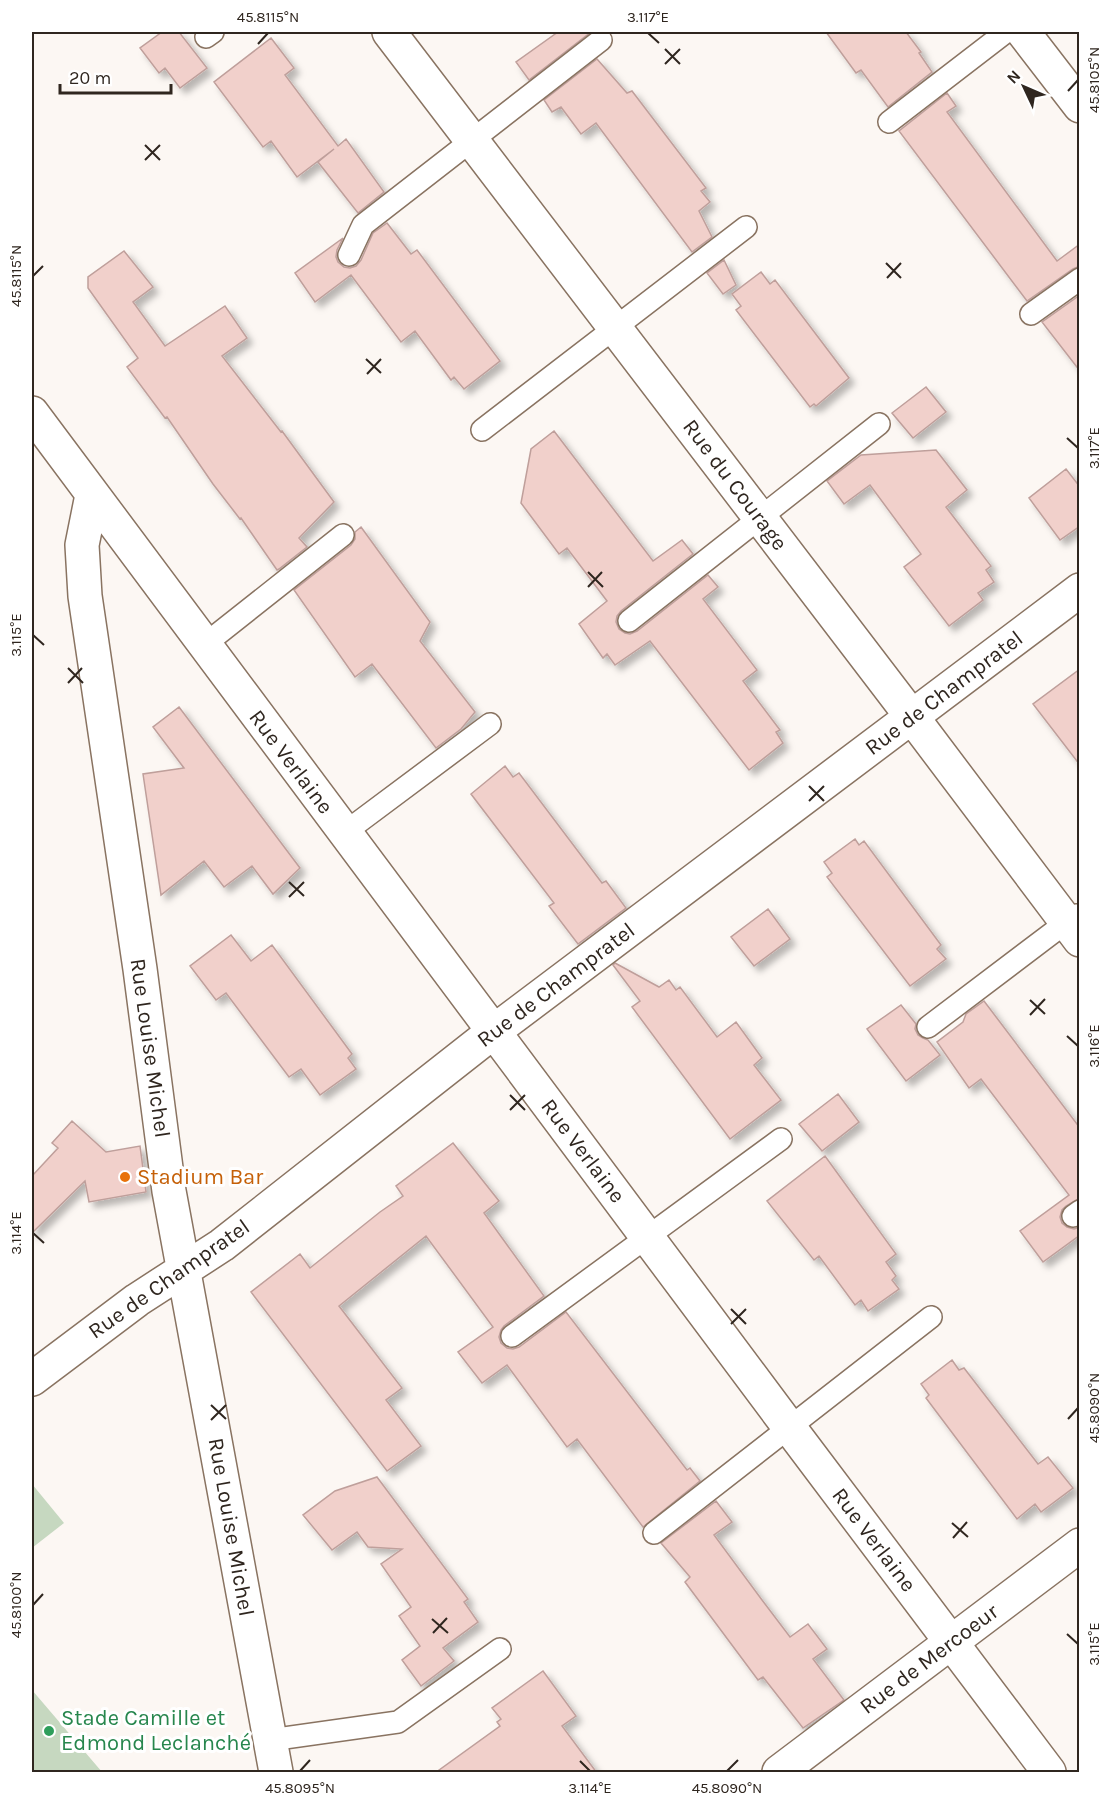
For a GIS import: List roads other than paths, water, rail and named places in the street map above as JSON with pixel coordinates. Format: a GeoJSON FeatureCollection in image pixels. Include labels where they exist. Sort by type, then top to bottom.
{"type":"FeatureCollection","features":[{"type":"Feature","properties":{"kind":"street","name":"Rue du Courage"},"geometry":{"type":"LineString","coordinates":[[389,32],[912,717],[1075,925]]}},
{"type":"Feature","properties":{"kind":"street"},"geometry":{"type":"LineString","coordinates":[[1023,32],[1080,106]]}},
{"type":"Feature","properties":{"kind":"street","name":"Rue Verlaine"},"geometry":{"type":"LineString","coordinates":[[32,413],[1049,1773]]}},
{"type":"Feature","properties":{"kind":"street","name":"Rue Louise Michel"},"geometry":{"type":"LineString","coordinates":[[92,495],[82,545],[85,596],[170,1191],[276,1773]]}},
{"type":"Feature","properties":{"kind":"street","name":"Rue de Champratel"},"geometry":{"type":"LineString","coordinates":[[32,1378],[136,1300],[222,1245],[493,1032],[1080,590]]}},
{"type":"Feature","properties":{"kind":"street","name":"Rue de Mercoeur"},"geometry":{"type":"LineString","coordinates":[[778,1773],[1080,1545]]}},
{"type":"Feature","properties":{"kind":"lane"},"geometry":{"type":"LineString","coordinates":[[889,123],[1006,32]]}},
{"type":"Feature","properties":{"kind":"lane"},"geometry":{"type":"LineString","coordinates":[[349,255],[363,225],[601,40]]}},
{"type":"Feature","properties":{"kind":"lane"},"geometry":{"type":"LineString","coordinates":[[482,430],[746,227]]}},
{"type":"Feature","properties":{"kind":"lane"},"geometry":{"type":"LineString","coordinates":[[1031,314],[1080,279]]}},
{"type":"Feature","properties":{"kind":"lane"},"geometry":{"type":"LineString","coordinates":[[629,621],[879,424]]}},
{"type":"Feature","properties":{"kind":"lane"},"geometry":{"type":"LineString","coordinates":[[204,645],[343,535]]}},
{"type":"Feature","properties":{"kind":"lane"},"geometry":{"type":"LineString","coordinates":[[344,832],[490,724]]}},
{"type":"Feature","properties":{"kind":"lane"},"geometry":{"type":"LineString","coordinates":[[928,1027],[1075,925]]}},
{"type":"Feature","properties":{"kind":"lane"},"geometry":{"type":"LineString","coordinates":[[512,1336],[781,1139]]}},
{"type":"Feature","properties":{"kind":"lane"},"geometry":{"type":"LineString","coordinates":[[654,1533],[931,1317]]}},
{"type":"Feature","properties":{"kind":"lane"},"geometry":{"type":"LineString","coordinates":[[270,1740],[398,1722],[500,1648]]}},
{"type":"Feature","properties":{"kind":"place","name":"Stadium Bar"},"geometry":{"type":"Point","coordinates":[125,1177]}},
{"type":"Feature","properties":{"kind":"place","name":"Stade Camille et Edmond Leclanché"},"geometry":{"type":"Point","coordinates":[49,1731]}}]}
